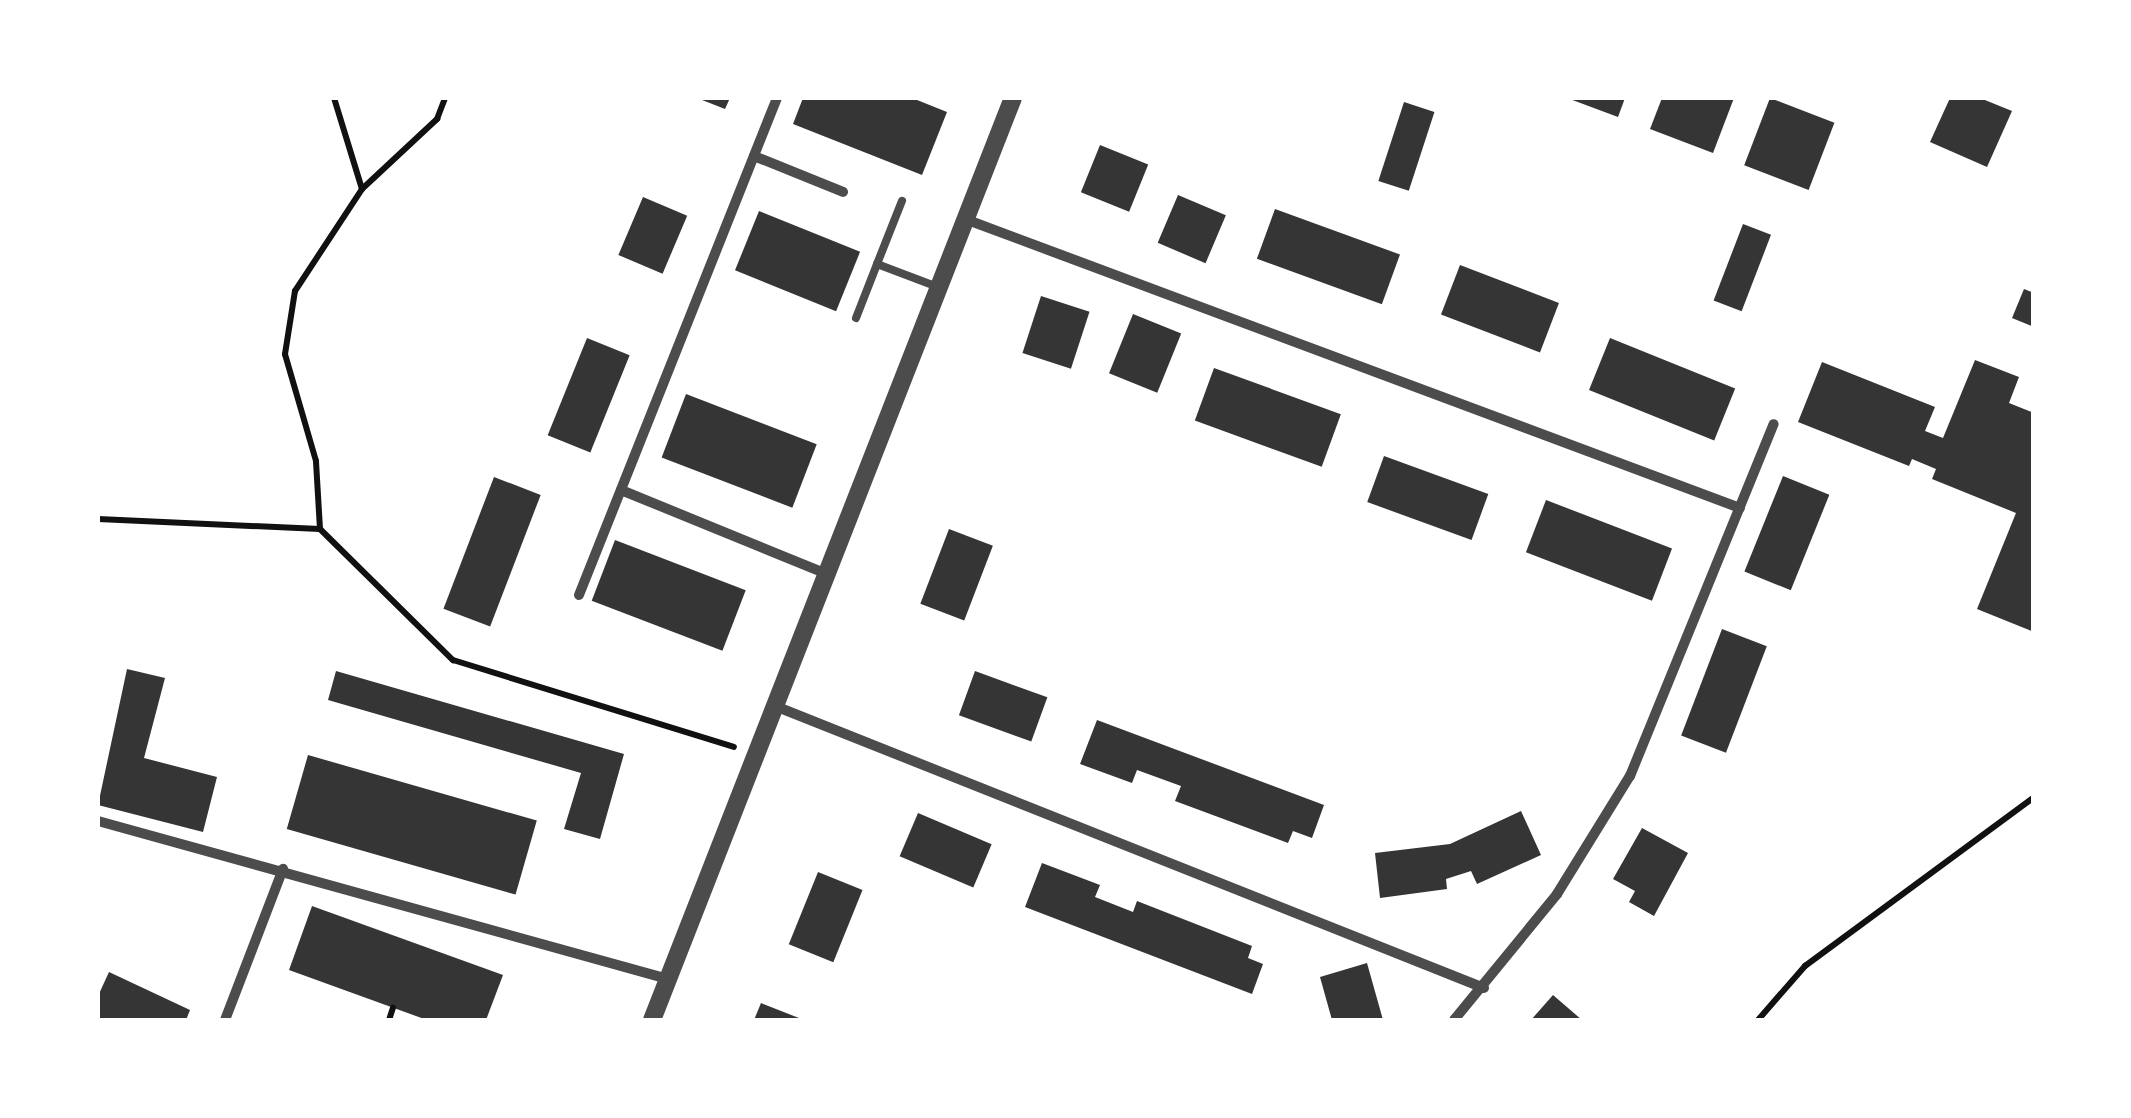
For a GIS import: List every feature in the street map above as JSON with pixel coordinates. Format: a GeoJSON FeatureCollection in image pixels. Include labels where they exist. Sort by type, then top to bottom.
{"type":"FeatureCollection","features":[{"type":"Feature","properties":{"kind":"street"},"geometry":{"type":"LineString","coordinates":[[579,595],[777,98]]}},
{"type":"Feature","properties":{"kind":"street"},"geometry":{"type":"LineString","coordinates":[[652,1020],[1013,98]]}},
{"type":"Feature","properties":{"kind":"street"},"geometry":{"type":"LineString","coordinates":[[754,156],[842,192]]}},
{"type":"Feature","properties":{"kind":"street"},"geometry":{"type":"LineString","coordinates":[[965,219],[1740,508]]}},
{"type":"Feature","properties":{"kind":"street"},"geometry":{"type":"LineString","coordinates":[[1454,1020],[1557,894],[1630,776],[1774,424]]}},
{"type":"Feature","properties":{"kind":"street"},"geometry":{"type":"LineString","coordinates":[[621,490],[827,574]]}},
{"type":"Feature","properties":{"kind":"street"},"geometry":{"type":"LineString","coordinates":[[774,706],[1484,988]]}},
{"type":"Feature","properties":{"kind":"street"},"geometry":{"type":"LineString","coordinates":[[98,821],[283,869],[668,979]]}},
{"type":"Feature","properties":{"kind":"street"},"geometry":{"type":"LineString","coordinates":[[225,1020],[283,869]]}},
{"type":"Feature","properties":{"kind":"lane"},"geometry":{"type":"LineString","coordinates":[[856,318],[902,201]]}},
{"type":"Feature","properties":{"kind":"lane"},"geometry":{"type":"LineString","coordinates":[[877,264],[938,288]]}},
{"type":"Feature","properties":{"kind":"path"},"geometry":{"type":"LineString","coordinates":[[334,98],[362,189]]}},
{"type":"Feature","properties":{"kind":"path"},"geometry":{"type":"LineString","coordinates":[[320,529],[316,460],[285,354],[295,291],[362,189],[437,119],[444,98]]}},
{"type":"Feature","properties":{"kind":"path"},"geometry":{"type":"LineString","coordinates":[[98,519],[320,529],[453,660],[700,736]]}},
{"type":"Feature","properties":{"kind":"path"},"geometry":{"type":"LineString","coordinates":[[1758,1020],[1805,966],[2034,797]]}},
{"type":"Feature","properties":{"kind":"path"},"geometry":{"type":"LineString","coordinates":[[389,1020],[394,1008]]}},
{"type":"Feature","properties":{"kind":"building"},"geometry":{"type":"Polygon","coordinates":[[[697,98],[730,98],[725,109],[697,98]]]}},
{"type":"Feature","properties":{"kind":"building"},"geometry":{"type":"Polygon","coordinates":[[[803,98],[912,98],[947,112],[922,175],[793,124],[803,98]]]}},
{"type":"Feature","properties":{"kind":"building"},"geometry":{"type":"Polygon","coordinates":[[[1567,98],[1625,98],[1618,117],[1567,98]]]}},
{"type":"Feature","properties":{"kind":"building"},"geometry":{"type":"Polygon","coordinates":[[[1662,98],[1734,98],[1713,153],[1650,129],[1662,98]]]}},
{"type":"Feature","properties":{"kind":"building"},"geometry":{"type":"Polygon","coordinates":[[[1770,98],[1834,123],[1809,190],[1744,165],[1770,98]]]}},
{"type":"Feature","properties":{"kind":"building"},"geometry":{"type":"Polygon","coordinates":[[[1950,98],[1980,98],[2012,111],[1987,167],[1930,142],[1950,98]]]}},
{"type":"Feature","properties":{"kind":"building"},"geometry":{"type":"Polygon","coordinates":[[[1404,102],[1434,112],[1409,191],[1378,181],[1404,102]]]}},
{"type":"Feature","properties":{"kind":"building"},"geometry":{"type":"Polygon","coordinates":[[[1100,145],[1148,164],[1129,212],[1081,192],[1100,145]]]}},
{"type":"Feature","properties":{"kind":"building"},"geometry":{"type":"Polygon","coordinates":[[[1178,195],[1226,215],[1206,263],[1158,243],[1178,195]]]}},
{"type":"Feature","properties":{"kind":"building"},"geometry":{"type":"Polygon","coordinates":[[[643,197],[687,216],[663,274],[618,255],[643,197]]]}},
{"type":"Feature","properties":{"kind":"building"},"geometry":{"type":"Polygon","coordinates":[[[1275,209],[1400,254],[1382,304],[1257,259],[1275,209]]]}},
{"type":"Feature","properties":{"kind":"building"},"geometry":{"type":"Polygon","coordinates":[[[759,211],[860,252],[836,311],[735,270],[759,211]]]}},
{"type":"Feature","properties":{"kind":"building"},"geometry":{"type":"Polygon","coordinates":[[[1743,224],[1771,235],[1742,311],[1714,301],[1743,224]]]}},
{"type":"Feature","properties":{"kind":"building"},"geometry":{"type":"Polygon","coordinates":[[[1460,265],[1559,303],[1540,352],[1441,314],[1460,265]]]}},
{"type":"Feature","properties":{"kind":"building"},"geometry":{"type":"Polygon","coordinates":[[[2024,289],[2034,293],[2034,327],[2012,318],[2024,289]]]}},
{"type":"Feature","properties":{"kind":"building"},"geometry":{"type":"Polygon","coordinates":[[[1041,296],[1090,312],[1071,369],[1022,353],[1041,296]]]}},
{"type":"Feature","properties":{"kind":"building"},"geometry":{"type":"Polygon","coordinates":[[[1133,314],[1181,333],[1157,393],[1109,373],[1133,314]]]}},
{"type":"Feature","properties":{"kind":"building"},"geometry":{"type":"Polygon","coordinates":[[[587,338],[630,355],[590,453],[548,435],[587,338]]]}},
{"type":"Feature","properties":{"kind":"building"},"geometry":{"type":"Polygon","coordinates":[[[1610,338],[1735,389],[1714,440],[1589,390],[1610,338]]]}},
{"type":"Feature","properties":{"kind":"building"},"geometry":{"type":"Polygon","coordinates":[[[1975,360],[2019,377],[2009,403],[2034,413],[2034,632],[1977,609],[2016,513],[1932,479],[1936,469],[1912,459],[1909,466],[1798,422],[1822,362],[1935,407],[1925,431],[1943,438],[1975,360]]]}},
{"type":"Feature","properties":{"kind":"building"},"geometry":{"type":"Polygon","coordinates":[[[1214,368],[1341,414],[1322,467],[1195,421],[1214,368]]]}},
{"type":"Feature","properties":{"kind":"building"},"geometry":{"type":"Polygon","coordinates":[[[686,394],[817,444],[792,508],[662,457],[686,394]]]}},
{"type":"Feature","properties":{"kind":"building"},"geometry":{"type":"Polygon","coordinates":[[[1384,456],[1488,494],[1472,540],[1367,502],[1384,456]]]}},
{"type":"Feature","properties":{"kind":"building"},"geometry":{"type":"Polygon","coordinates":[[[1783,476],[1829,495],[1791,590],[1744,571],[1783,476]]]}},
{"type":"Feature","properties":{"kind":"building"},"geometry":{"type":"Polygon","coordinates":[[[494,477],[541,495],[490,627],[443,609],[494,477]]]}},
{"type":"Feature","properties":{"kind":"building"},"geometry":{"type":"Polygon","coordinates":[[[1546,500],[1672,548],[1652,601],[1526,552],[1546,500]]]}},
{"type":"Feature","properties":{"kind":"building"},"geometry":{"type":"Polygon","coordinates":[[[949,529],[993,546],[964,621],[920,604],[949,529]]]}},
{"type":"Feature","properties":{"kind":"building"},"geometry":{"type":"Polygon","coordinates":[[[615,540],[746,590],[722,651],[592,601],[615,540]]]}},
{"type":"Feature","properties":{"kind":"building"},"geometry":{"type":"Polygon","coordinates":[[[1722,629],[1767,646],[1726,753],[1681,735],[1722,629]]]}},
{"type":"Feature","properties":{"kind":"building"},"geometry":{"type":"Polygon","coordinates":[[[127,669],[165,678],[144,758],[217,777],[203,832],[98,805],[127,669]]]}},
{"type":"Feature","properties":{"kind":"building"},"geometry":{"type":"Polygon","coordinates":[[[336,671],[624,754],[600,839],[564,829],[581,773],[328,700],[336,671]]]}},
{"type":"Feature","properties":{"kind":"building"},"geometry":{"type":"Polygon","coordinates":[[[975,671],[1047,697],[1031,742],[959,715],[975,671]]]}},
{"type":"Feature","properties":{"kind":"building"},"geometry":{"type":"Polygon","coordinates":[[[1097,720],[1324,805],[1312,838],[1293,831],[1288,843],[1175,801],[1181,786],[1137,770],[1132,783],[1080,764],[1097,720]]]}},
{"type":"Feature","properties":{"kind":"building"},"geometry":{"type":"Polygon","coordinates":[[[308,755],[537,821],[516,895],[287,829],[308,755]]]}},
{"type":"Feature","properties":{"kind":"building"},"geometry":{"type":"Polygon","coordinates":[[[1521,811],[1541,855],[1477,884],[1471,871],[1446,879],[1447,889],[1380,898],[1375,853],[1450,844],[1521,811]]]}},
{"type":"Feature","properties":{"kind":"building"},"geometry":{"type":"Polygon","coordinates":[[[918,813],[992,844],[973,888],[900,856],[918,813]]]}},
{"type":"Feature","properties":{"kind":"building"},"geometry":{"type":"Polygon","coordinates":[[[1642,828],[1688,853],[1654,916],[1629,902],[1635,891],[1613,879],[1642,828]]]}},
{"type":"Feature","properties":{"kind":"building"},"geometry":{"type":"Polygon","coordinates":[[[1042,863],[1100,885],[1095,897],[1133,912],[1137,901],[1252,946],[1248,958],[1263,964],[1252,994],[1025,907],[1042,863]]]}},
{"type":"Feature","properties":{"kind":"building"},"geometry":{"type":"Polygon","coordinates":[[[818,872],[863,890],[833,962],[789,944],[818,872]]]}},
{"type":"Feature","properties":{"kind":"building"},"geometry":{"type":"Polygon","coordinates":[[[312,906],[503,975],[486,1020],[427,1020],[289,970],[312,906]]]}},
{"type":"Feature","properties":{"kind":"building"},"geometry":{"type":"Polygon","coordinates":[[[1367,963],[1383,1020],[1332,1020],[1320,977],[1367,963]]]}},
{"type":"Feature","properties":{"kind":"building"},"geometry":{"type":"Polygon","coordinates":[[[109,972],[190,1010],[186,1020],[98,1020],[98,996],[109,972]]]}},
{"type":"Feature","properties":{"kind":"building"},"geometry":{"type":"Polygon","coordinates":[[[1553,995],[1582,1020],[1531,1020],[1553,995]]]}},
{"type":"Feature","properties":{"kind":"building"},"geometry":{"type":"Polygon","coordinates":[[[761,1003],[804,1020],[754,1020],[761,1003]]]}}]}
